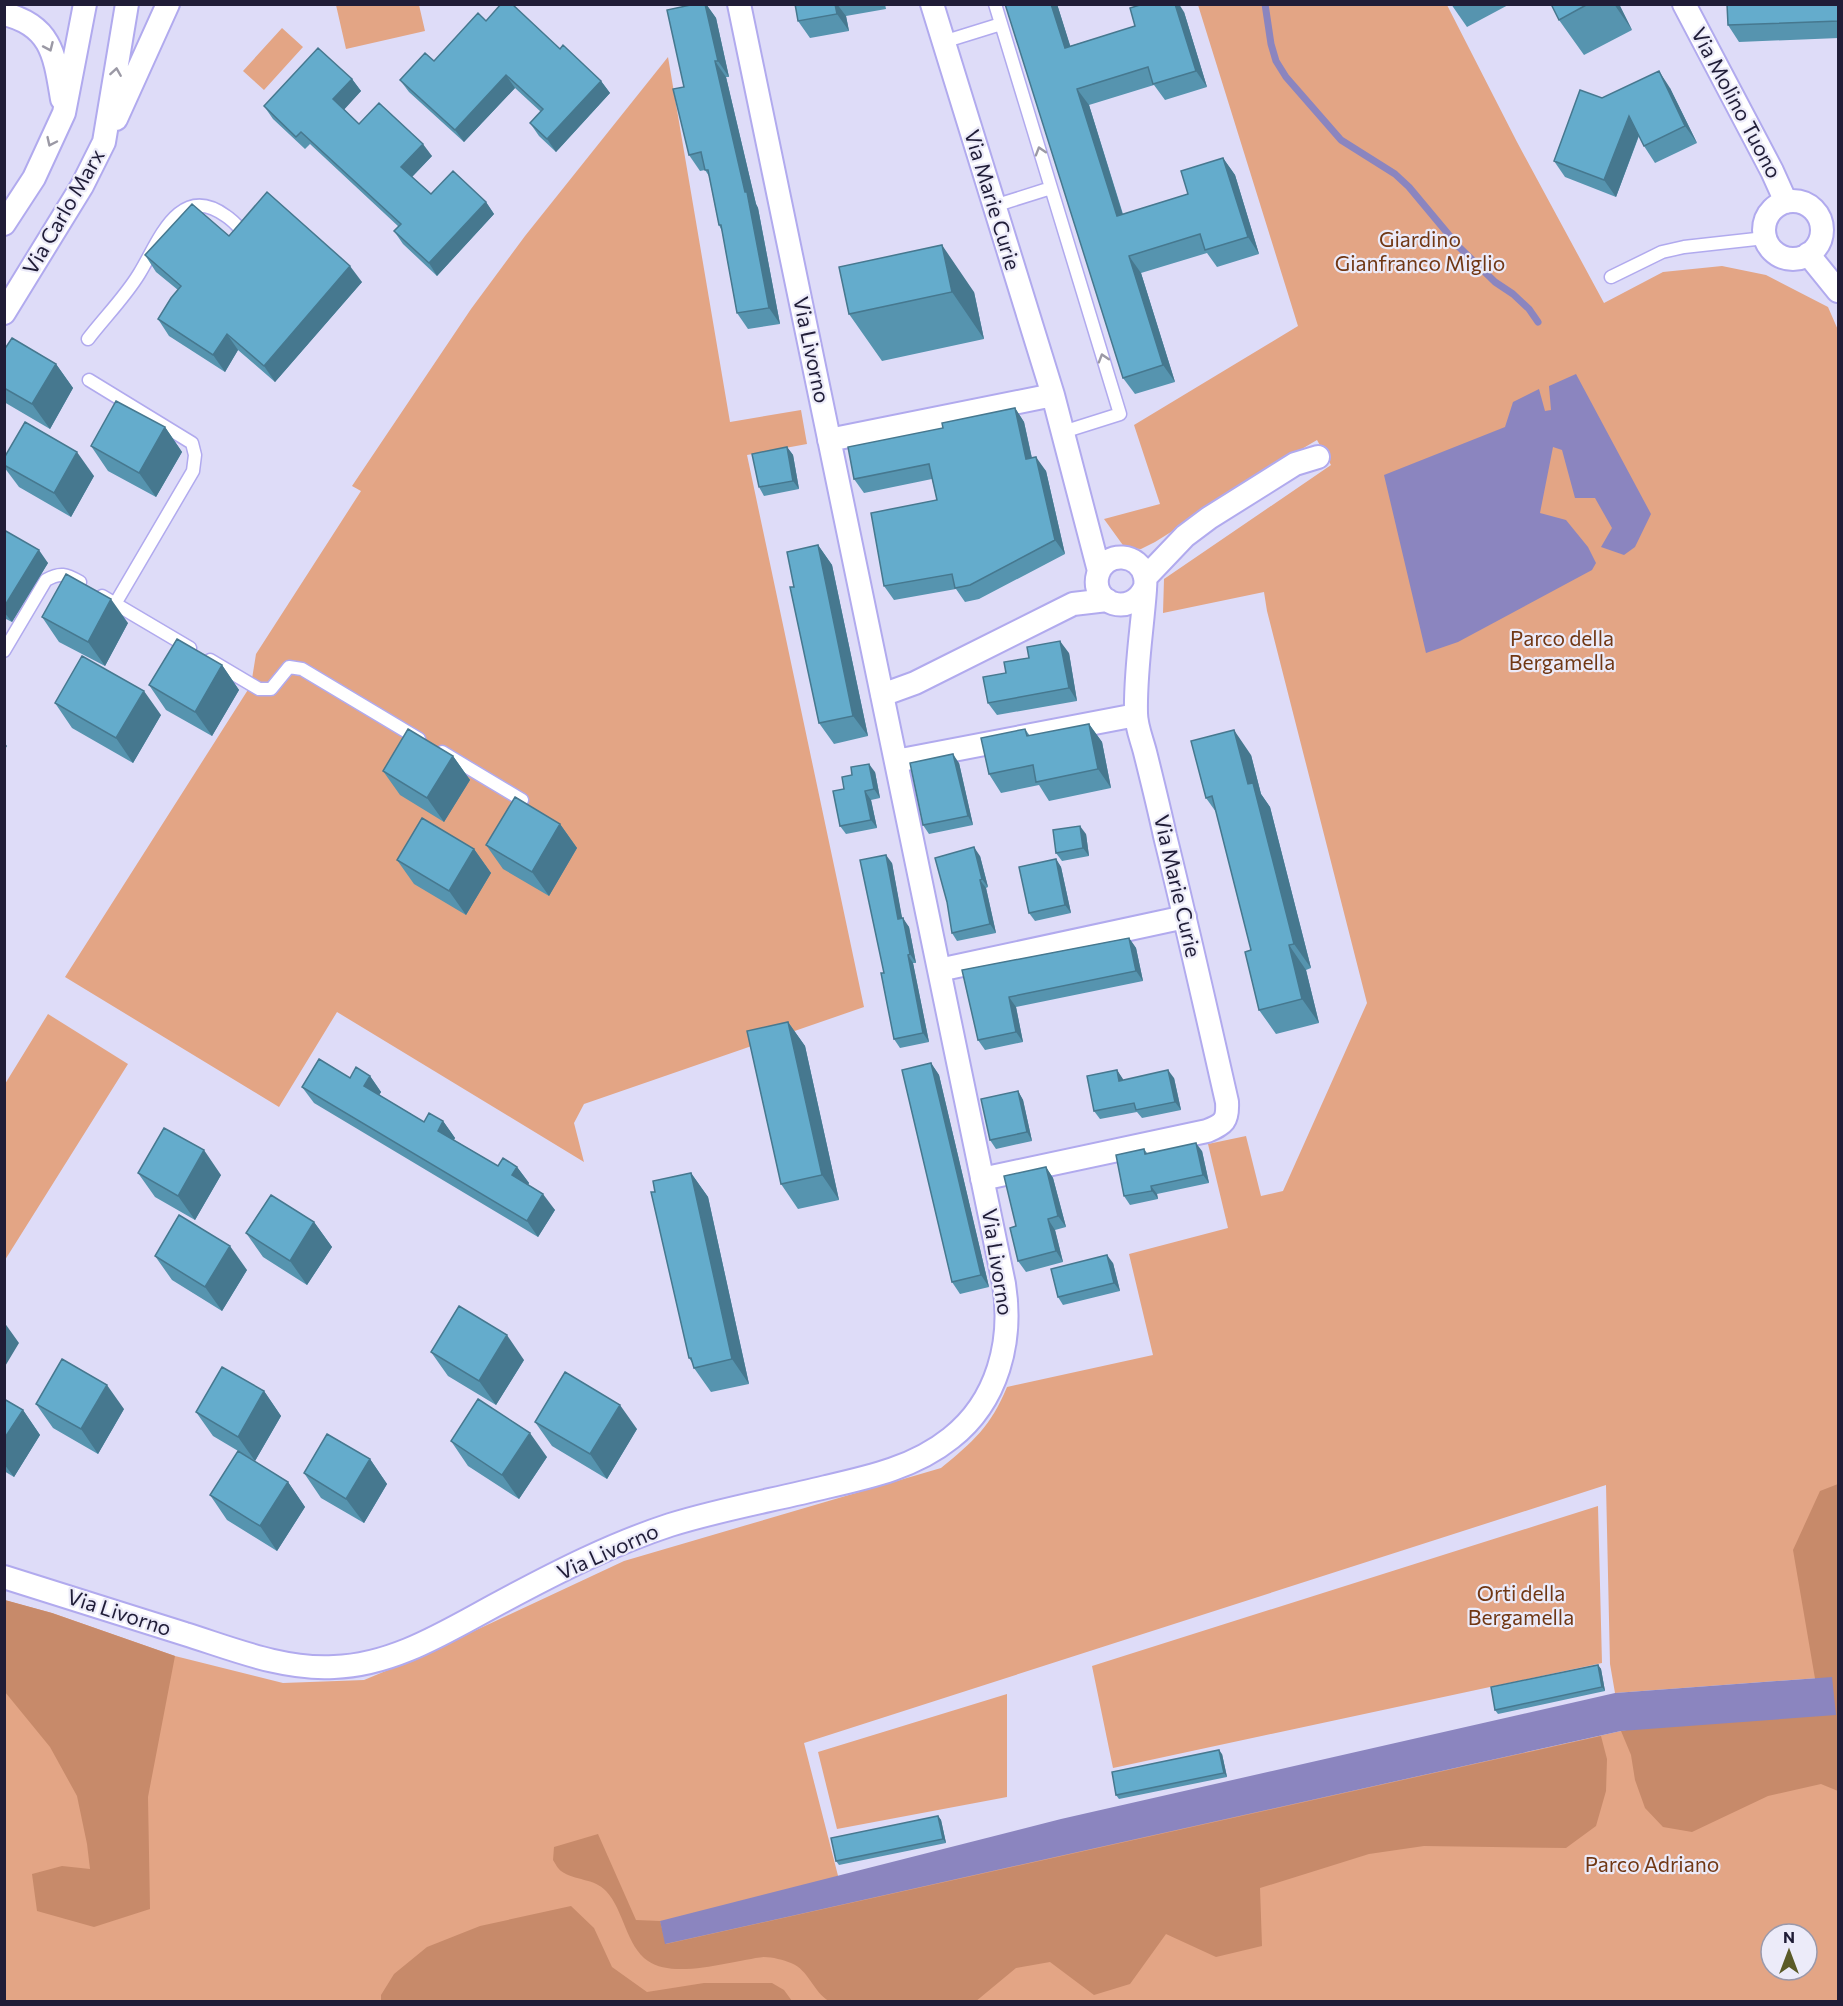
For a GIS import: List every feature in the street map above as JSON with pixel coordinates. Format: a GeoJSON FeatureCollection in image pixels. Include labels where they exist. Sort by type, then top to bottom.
{"type":"FeatureCollection","features":[{"type":"Feature","properties":{"kind":"street","name":"Via Carlo Marx"},"geometry":{"type":"LineString","coordinates":[[4,224],[34,178],[64,113],[85,4]]}},
{"type":"Feature","properties":{"kind":"street","name":"Via Carlo Marx"},"geometry":{"type":"LineString","coordinates":[[105,142],[127,4]]}},
{"type":"Feature","properties":{"kind":"street","name":"Via Carlo Marx"},"geometry":{"type":"LineString","coordinates":[[4,313],[69,207],[105,142],[135,81],[168,4]]}},
{"type":"Feature","properties":{"kind":"street","name":"Via Livorno"},"geometry":{"type":"LineString","coordinates":[[4,1577],[254,1655],[299,1665],[338,1667],[372,1662],[415,1647],[545,1580],[622,1543],[656,1530],[694,1518],[866,1478],[898,1468],[930,1453],[951,1438],[968,1422],[986,1399],[999,1368],[1007,1329],[1006,1300],[739,4]]}},
{"type":"Feature","properties":{"kind":"street","name":"Via Marie Curie"},"geometry":{"type":"LineString","coordinates":[[932,4],[1053,395],[1098,573]]}},
{"type":"Feature","properties":{"kind":"street","name":"Via Molino Tuono"},"geometry":{"type":"LineString","coordinates":[[1684,4],[1786,202]]}},
{"type":"Feature","properties":{"kind":"street"},"geometry":{"type":"LineString","coordinates":[[4,14],[32,24],[44,36],[55,65],[64,113]]}},
{"type":"Feature","properties":{"kind":"street","name":"Via Molino Tuono"},"geometry":{"type":"LineString","coordinates":[[1765,238],[1766,219],[1771,211],[1786,202],[1804,203],[1817,215],[1822,232],[1820,240],[1808,254]]}},
{"type":"Feature","properties":{"kind":"street"},"geometry":{"type":"LineString","coordinates":[[1765,238],[1771,248],[1782,257],[1791,258],[1808,254],[1839,291]]}},
{"type":"Feature","properties":{"kind":"street"},"geometry":{"type":"LineString","coordinates":[[829,440],[1053,395]]}},
{"type":"Feature","properties":{"kind":"street"},"geometry":{"type":"LineString","coordinates":[[882,695],[915,683],[1073,603],[1109,560],[1146,555],[1185,536],[1209,518],[1295,464],[1318,457]]}},
{"type":"Feature","properties":{"kind":"street","name":"Via Marie Curie"},"geometry":{"type":"LineString","coordinates":[[1083,508],[1099,530],[1125,557]]}},
{"type":"Feature","properties":{"kind":"street"},"geometry":{"type":"LineString","coordinates":[[1073,603],[1130,603],[1137,600],[1145,582],[1185,536]]}},
{"type":"Feature","properties":{"kind":"street"},"geometry":{"type":"LineString","coordinates":[[1125,557],[1139,565],[1145,582]]}},
{"type":"Feature","properties":{"kind":"street"},"geometry":{"type":"LineString","coordinates":[[1098,573],[1099,589],[1111,602]]}},
{"type":"Feature","properties":{"kind":"street","name":"Via Marie Curie"},"geometry":{"type":"LineString","coordinates":[[1145,582],[1144,617],[1138,655],[1136,715],[1185,917],[1228,1115]]}},
{"type":"Feature","properties":{"kind":"street","name":"Via Marie Curie"},"geometry":{"type":"LineString","coordinates":[[1111,602],[1130,631],[1138,655]]}},
{"type":"Feature","properties":{"kind":"street"},"geometry":{"type":"LineString","coordinates":[[896,761],[1136,715]]}},
{"type":"Feature","properties":{"kind":"street"},"geometry":{"type":"LineString","coordinates":[[939,970],[1185,917]]}},
{"type":"Feature","properties":{"kind":"street","name":"Via Livorno"},"geometry":{"type":"LineString","coordinates":[[982,1179],[1207,1131],[1221,1125],[1228,1115]]}},
{"type":"Feature","properties":{"kind":"lane"},"geometry":{"type":"LineString","coordinates":[[995,4],[1120,414],[1063,432]]}},
{"type":"Feature","properties":{"kind":"lane"},"geometry":{"type":"LineString","coordinates":[[944,42],[1001,24]]}},
{"type":"Feature","properties":{"kind":"lane"},"geometry":{"type":"LineString","coordinates":[[994,206],[1051,189]]}},
{"type":"Feature","properties":{"kind":"lane"},"geometry":{"type":"LineString","coordinates":[[87,339],[139,275],[172,218],[190,207],[208,207],[226,215],[246,235]]}},
{"type":"Feature","properties":{"kind":"lane"},"geometry":{"type":"LineString","coordinates":[[1611,277],[1662,252],[1709,243],[1765,238]]}},
{"type":"Feature","properties":{"kind":"lane"},"geometry":{"type":"LineString","coordinates":[[89,380],[192,442],[195,455],[193,471],[116,604]]}},
{"type":"Feature","properties":{"kind":"lane"},"geometry":{"type":"LineString","coordinates":[[4,651],[46,580],[56,575],[68,575],[259,690],[271,690],[289,668],[302,669],[522,800]]}},
{"type":"Feature","properties":{"kind":"green space"},"geometry":{"type":"Polygon","coordinates":[[[336,5],[419,5],[425,31],[346,49],[336,5]]]}},
{"type":"Feature","properties":{"kind":"green space","name":"Parco della Bergamella"},"geometry":{"type":"Polygon","coordinates":[[[1198,5],[1447,5],[1517,142],[1604,303],[1663,272],[1722,266],[1766,275],[1828,307],[1838,330],[1838,2001],[5,2001],[4,1600],[52,1613],[175,1656],[283,1683],[364,1680],[624,1561],[941,1468],[963,1450],[988,1423],[1007,1387],[1153,1355],[1129,1254],[1228,1228],[1208,1144],[1246,1136],[1261,1196],[1283,1191],[1367,1003],[1264,592],[1163,613],[1164,579],[1331,465],[1317,440],[1212,502],[1155,542],[1141,549],[1125,548],[1104,519],[1160,504],[1134,425],[1298,326],[1198,5]],[[1606,1485],[804,1743],[845,1903],[1621,1731],[1835,1715],[1832,1677],[1615,1693],[1610,1664],[1606,1485]]]}},
{"type":"Feature","properties":{"kind":"green space"},"geometry":{"type":"Polygon","coordinates":[[[282,28],[303,47],[264,90],[243,71],[282,28]]]}},
{"type":"Feature","properties":{"kind":"green space"},"geometry":{"type":"Polygon","coordinates":[[[668,57],[730,422],[801,410],[807,444],[747,455],[864,1007],[584,1104],[574,1123],[584,1162],[337,1012],[279,1107],[65,977],[251,685],[256,654],[361,491],[352,486],[471,309],[525,236],[668,57]]]}},
{"type":"Feature","properties":{"kind":"green space"},"geometry":{"type":"Polygon","coordinates":[[[48,1014],[128,1064],[5,1260],[5,1084],[48,1014]]]}},
{"type":"Feature","properties":{"kind":"green space","name":"Orti della Bergamella"},"geometry":{"type":"Polygon","coordinates":[[[1598,1506],[1602,1663],[1113,1768],[1092,1666],[1598,1506]]]}},
{"type":"Feature","properties":{"kind":"green space"},"geometry":{"type":"Polygon","coordinates":[[[1007,1694],[1007,1797],[837,1829],[818,1752],[1007,1694]]]}},
{"type":"Feature","properties":{"kind":"shaded area"},"geometry":{"type":"Polygon","coordinates":[[[1576,374],[1651,514],[1635,547],[1624,555],[1601,547],[1612,528],[1595,498],[1575,498],[1562,450],[1553,447],[1540,513],[1566,520],[1588,547],[1596,563],[1592,570],[1458,642],[1426,653],[1384,475],[1505,427],[1513,402],[1539,389],[1545,411],[1551,410],[1549,386],[1576,374]]]}},
{"type":"Feature","properties":{"kind":"shaded area"},"geometry":{"type":"Polygon","coordinates":[[[1838,1484],[1838,1791],[1821,1784],[1768,1796],[1692,1832],[1663,1827],[1645,1808],[1635,1780],[1631,1755],[1621,1731],[1818,1696],[1793,1550],[1820,1491],[1838,1484]]]}},
{"type":"Feature","properties":{"kind":"shaded area"},"geometry":{"type":"Polygon","coordinates":[[[5,1600],[52,1613],[175,1656],[148,1797],[150,1909],[94,1927],[37,1911],[32,1874],[62,1866],[90,1869],[77,1796],[50,1747],[5,1692],[5,1600]]]}},
{"type":"Feature","properties":{"kind":"shaded area"},"geometry":{"type":"Polygon","coordinates":[[[1832,1677],[1836,1715],[1621,1731],[665,1944],[660,1921],[1061,1819],[1615,1693],[1832,1677]]]}},
{"type":"Feature","properties":{"kind":"shaded area"},"geometry":{"type":"Polygon","coordinates":[[[1601,1736],[1607,1759],[1606,1791],[1596,1826],[1566,1848],[1424,1846],[1369,1854],[1260,1888],[1262,1946],[1216,1957],[1166,1934],[1130,1984],[1094,1995],[1050,1962],[1016,1968],[975,2002],[829,2001],[797,1966],[764,1957],[689,1969],[660,1966],[648,1961],[635,1946],[617,1908],[606,1891],[596,1884],[566,1874],[553,1860],[554,1847],[598,1834],[636,1920],[660,1921],[666,1944],[1601,1736]]]}},
{"type":"Feature","properties":{"kind":"shaded area"},"geometry":{"type":"Polygon","coordinates":[[[571,1906],[594,1928],[612,1967],[647,1992],[704,1983],[772,1983],[784,1990],[792,2001],[381,2001],[381,1995],[394,1974],[427,1947],[480,1926],[571,1906]]]}},
{"type":"Feature","properties":{"kind":"building"},"geometry":{"type":"Polygon","coordinates":[[[501,4],[512,4],[560,49],[563,45],[601,81],[547,139],[530,123],[543,109],[506,75],[455,130],[400,80],[425,53],[434,61],[478,13],[486,21],[501,4]]]}},
{"type":"Feature","properties":{"kind":"building"},"geometry":{"type":"Polygon","coordinates":[[[705,4],[718,61],[715,61],[745,192],[747,192],[769,308],[737,313],[721,225],[719,225],[708,170],[705,170],[701,152],[689,155],[673,89],[684,87],[667,10],[705,4]]]}},
{"type":"Feature","properties":{"kind":"building"},"geometry":{"type":"Polygon","coordinates":[[[795,4],[835,4],[837,14],[798,21],[795,4]]]}},
{"type":"Feature","properties":{"kind":"building"},"geometry":{"type":"Polygon","coordinates":[[[1005,4],[1051,4],[1065,48],[1135,26],[1130,8],[1143,4],[1175,4],[1196,71],[1153,84],[1148,67],[1077,89],[1117,216],[1188,194],[1181,171],[1223,158],[1248,237],[1205,250],[1200,234],[1129,256],[1163,365],[1123,378],[1005,4]]]}},
{"type":"Feature","properties":{"kind":"building"},"geometry":{"type":"Polygon","coordinates":[[[1551,4],[1588,4],[1559,20],[1551,4]]]}},
{"type":"Feature","properties":{"kind":"building"},"geometry":{"type":"Polygon","coordinates":[[[1727,4],[1839,4],[1839,21],[1728,25],[1727,4]]]}},
{"type":"Feature","properties":{"kind":"building"},"geometry":{"type":"Polygon","coordinates":[[[318,48],[352,79],[333,99],[359,124],[379,103],[423,144],[401,167],[431,194],[453,171],[486,202],[429,263],[394,231],[401,224],[301,132],[296,137],[264,106],[318,48]]]}},
{"type":"Feature","properties":{"kind":"building"},"geometry":{"type":"Polygon","coordinates":[[[1659,71],[1685,126],[1644,146],[1629,116],[1604,180],[1554,161],[1580,90],[1602,98],[1659,71]]]}},
{"type":"Feature","properties":{"kind":"building"},"geometry":{"type":"Polygon","coordinates":[[[267,192],[350,266],[264,366],[227,334],[213,355],[158,319],[181,286],[145,255],[192,204],[229,236],[267,192]]]}},
{"type":"Feature","properties":{"kind":"building"},"geometry":{"type":"Polygon","coordinates":[[[942,245],[952,292],[849,314],[839,267],[942,245]]]}},
{"type":"Feature","properties":{"kind":"building"},"geometry":{"type":"Polygon","coordinates":[[[12,338],[56,364],[32,404],[4,388],[4,350],[12,338]]]}},
{"type":"Feature","properties":{"kind":"building"},"geometry":{"type":"Polygon","coordinates":[[[116,401],[165,427],[139,473],[91,446],[116,401]]]}},
{"type":"Feature","properties":{"kind":"building"},"geometry":{"type":"Polygon","coordinates":[[[1015,408],[1026,459],[1036,457],[1055,540],[970,585],[955,588],[952,574],[884,586],[871,513],[937,500],[929,464],[854,479],[848,447],[943,428],[942,423],[1015,408]]]}},
{"type":"Feature","properties":{"kind":"building"},"geometry":{"type":"Polygon","coordinates":[[[25,422],[77,452],[54,493],[4,465],[4,458],[25,422]]]}},
{"type":"Feature","properties":{"kind":"building"},"geometry":{"type":"Polygon","coordinates":[[[787,447],[793,481],[759,487],[752,454],[787,447]]]}},
{"type":"Feature","properties":{"kind":"building"},"geometry":{"type":"Polygon","coordinates":[[[4,530],[39,550],[4,607],[4,530]]]}},
{"type":"Feature","properties":{"kind":"building"},"geometry":{"type":"Polygon","coordinates":[[[818,545],[853,716],[819,723],[790,587],[794,587],[787,552],[818,545]]]}},
{"type":"Feature","properties":{"kind":"building"},"geometry":{"type":"Polygon","coordinates":[[[66,574],[111,599],[88,642],[42,617],[66,574]]]}},
{"type":"Feature","properties":{"kind":"building"},"geometry":{"type":"Polygon","coordinates":[[[177,639],[222,665],[195,712],[149,685],[177,639]]]}},
{"type":"Feature","properties":{"kind":"building"},"geometry":{"type":"Polygon","coordinates":[[[1060,641],[1069,688],[988,703],[983,677],[1006,673],[1004,662],[1029,658],[1027,647],[1060,641]]]}},
{"type":"Feature","properties":{"kind":"building"},"geometry":{"type":"Polygon","coordinates":[[[82,656],[144,691],[116,738],[55,703],[82,656]]]}},
{"type":"Feature","properties":{"kind":"building"},"geometry":{"type":"Polygon","coordinates":[[[1089,724],[1098,769],[1036,782],[1033,765],[989,774],[981,738],[1025,729],[1027,736],[1089,724]]]}},
{"type":"Feature","properties":{"kind":"building"},"geometry":{"type":"Polygon","coordinates":[[[408,729],[453,756],[427,798],[383,771],[408,729]]]}},
{"type":"Feature","properties":{"kind":"building"},"geometry":{"type":"Polygon","coordinates":[[[1234,730],[1248,784],[1253,783],[1294,944],[1289,945],[1302,999],[1259,1010],[1245,952],[1251,950],[1212,796],[1206,798],[1191,741],[1234,730]]]}},
{"type":"Feature","properties":{"kind":"building"},"geometry":{"type":"Polygon","coordinates":[[[953,754],[968,816],[923,825],[910,763],[953,754]]]}},
{"type":"Feature","properties":{"kind":"building"},"geometry":{"type":"Polygon","coordinates":[[[869,764],[874,789],[865,791],[871,820],[840,826],[833,791],[844,789],[842,777],[852,775],[851,767],[869,764]]]}},
{"type":"Feature","properties":{"kind":"building"},"geometry":{"type":"Polygon","coordinates":[[[515,797],[560,824],[532,872],[486,845],[515,797]]]}},
{"type":"Feature","properties":{"kind":"building"},"geometry":{"type":"Polygon","coordinates":[[[422,818],[474,849],[449,891],[397,860],[422,818]]]}},
{"type":"Feature","properties":{"kind":"building"},"geometry":{"type":"Polygon","coordinates":[[[1080,826],[1083,848],[1056,853],[1053,830],[1080,826]]]}},
{"type":"Feature","properties":{"kind":"building"},"geometry":{"type":"Polygon","coordinates":[[[974,847],[990,924],[952,933],[947,902],[935,858],[974,847]]]}},
{"type":"Feature","properties":{"kind":"building"},"geometry":{"type":"Polygon","coordinates":[[[886,855],[898,919],[903,918],[923,1033],[894,1039],[881,973],[884,973],[860,860],[886,855]]]}},
{"type":"Feature","properties":{"kind":"building"},"geometry":{"type":"Polygon","coordinates":[[[1056,859],[1065,905],[1029,913],[1019,867],[1056,859]]]}},
{"type":"Feature","properties":{"kind":"building"},"geometry":{"type":"Polygon","coordinates":[[[1129,938],[1136,971],[1009,997],[1016,1032],[978,1040],[962,970],[1129,938]]]}},
{"type":"Feature","properties":{"kind":"building"},"geometry":{"type":"Polygon","coordinates":[[[788,1022],[822,1175],[781,1184],[747,1031],[788,1022]]]}},
{"type":"Feature","properties":{"kind":"building"},"geometry":{"type":"Polygon","coordinates":[[[319,1059],[350,1078],[356,1067],[370,1076],[364,1086],[424,1122],[429,1113],[443,1121],[438,1131],[498,1166],[503,1158],[517,1167],[512,1175],[543,1194],[527,1221],[302,1087],[319,1059]]]}},
{"type":"Feature","properties":{"kind":"building"},"geometry":{"type":"Polygon","coordinates":[[[931,1063],[981,1275],[952,1282],[902,1070],[931,1063]]]}},
{"type":"Feature","properties":{"kind":"building"},"geometry":{"type":"Polygon","coordinates":[[[1117,1070],[1119,1081],[1168,1070],[1175,1102],[1136,1110],[1134,1103],[1094,1111],[1087,1076],[1117,1070]]]}},
{"type":"Feature","properties":{"kind":"building"},"geometry":{"type":"Polygon","coordinates":[[[1018,1091],[1027,1132],[990,1140],[981,1099],[1018,1091]]]}},
{"type":"Feature","properties":{"kind":"building"},"geometry":{"type":"Polygon","coordinates":[[[164,1128],[204,1150],[178,1196],[138,1173],[164,1128]]]}},
{"type":"Feature","properties":{"kind":"building"},"geometry":{"type":"Polygon","coordinates":[[[1196,1143],[1203,1175],[1151,1186],[1152,1191],[1124,1196],[1116,1155],[1144,1149],[1145,1154],[1196,1143]]]}},
{"type":"Feature","properties":{"kind":"building"},"geometry":{"type":"Polygon","coordinates":[[[1046,1167],[1058,1216],[1048,1219],[1056,1251],[1018,1261],[1010,1228],[1016,1226],[1004,1176],[1046,1167]]]}},
{"type":"Feature","properties":{"kind":"building"},"geometry":{"type":"Polygon","coordinates":[[[691,1173],[732,1359],[694,1368],[689,1358],[651,1192],[655,1192],[653,1181],[691,1173]]]}},
{"type":"Feature","properties":{"kind":"building"},"geometry":{"type":"Polygon","coordinates":[[[271,1195],[314,1222],[290,1261],[246,1233],[271,1195]]]}},
{"type":"Feature","properties":{"kind":"building"},"geometry":{"type":"Polygon","coordinates":[[[179,1215],[230,1246],[205,1287],[155,1256],[179,1215]]]}},
{"type":"Feature","properties":{"kind":"building"},"geometry":{"type":"Polygon","coordinates":[[[1107,1255],[1114,1283],[1058,1297],[1051,1269],[1107,1255]]]}},
{"type":"Feature","properties":{"kind":"building"},"geometry":{"type":"Polygon","coordinates":[[[459,1306],[507,1335],[479,1381],[431,1352],[459,1306]]]}},
{"type":"Feature","properties":{"kind":"building"},"geometry":{"type":"Polygon","coordinates":[[[62,1359],[107,1385],[81,1429],[36,1404],[62,1359]]]}},
{"type":"Feature","properties":{"kind":"building"},"geometry":{"type":"Polygon","coordinates":[[[222,1367],[264,1391],[238,1437],[196,1412],[222,1367]]]}},
{"type":"Feature","properties":{"kind":"building"},"geometry":{"type":"Polygon","coordinates":[[[565,1372],[620,1405],[590,1454],[535,1422],[565,1372]]]}},
{"type":"Feature","properties":{"kind":"building"},"geometry":{"type":"Polygon","coordinates":[[[4,1399],[23,1410],[4,1439],[4,1399]]]}},
{"type":"Feature","properties":{"kind":"building"},"geometry":{"type":"Polygon","coordinates":[[[478,1399],[530,1433],[502,1475],[451,1441],[478,1399]]]}},
{"type":"Feature","properties":{"kind":"building"},"geometry":{"type":"Polygon","coordinates":[[[327,1434],[370,1459],[346,1499],[304,1473],[327,1434]]]}},
{"type":"Feature","properties":{"kind":"building"},"geometry":{"type":"Polygon","coordinates":[[[238,1451],[288,1482],[260,1526],[210,1495],[238,1451]]]}},
{"type":"Feature","properties":{"kind":"building"},"geometry":{"type":"Polygon","coordinates":[[[1598,1665],[1602,1687],[1495,1710],[1491,1687],[1598,1665]]]}},
{"type":"Feature","properties":{"kind":"building"},"geometry":{"type":"Polygon","coordinates":[[[1219,1750],[1224,1773],[1116,1795],[1112,1772],[1219,1750]]]}},
{"type":"Feature","properties":{"kind":"building"},"geometry":{"type":"Polygon","coordinates":[[[938,1816],[943,1839],[836,1861],[831,1838],[938,1816]]]}},
{"type":"Feature","properties":{"kind":"waterway"},"geometry":{"type":"LineString","coordinates":[[1265,4],[1271,44],[1276,61],[1286,77],[1341,140],[1395,174],[1409,187],[1459,247],[1495,282],[1529,309],[1538,322]]}},
{"type":"Feature","properties":{"kind":"park label","name":"Giardino Gianfranco Miglio"},"geometry":{"type":"Point","coordinates":[1420,252]}},
{"type":"Feature","properties":{"kind":"park label","name":"Parco Adriano"},"geometry":{"type":"Point","coordinates":[1652,1865]}}]}
